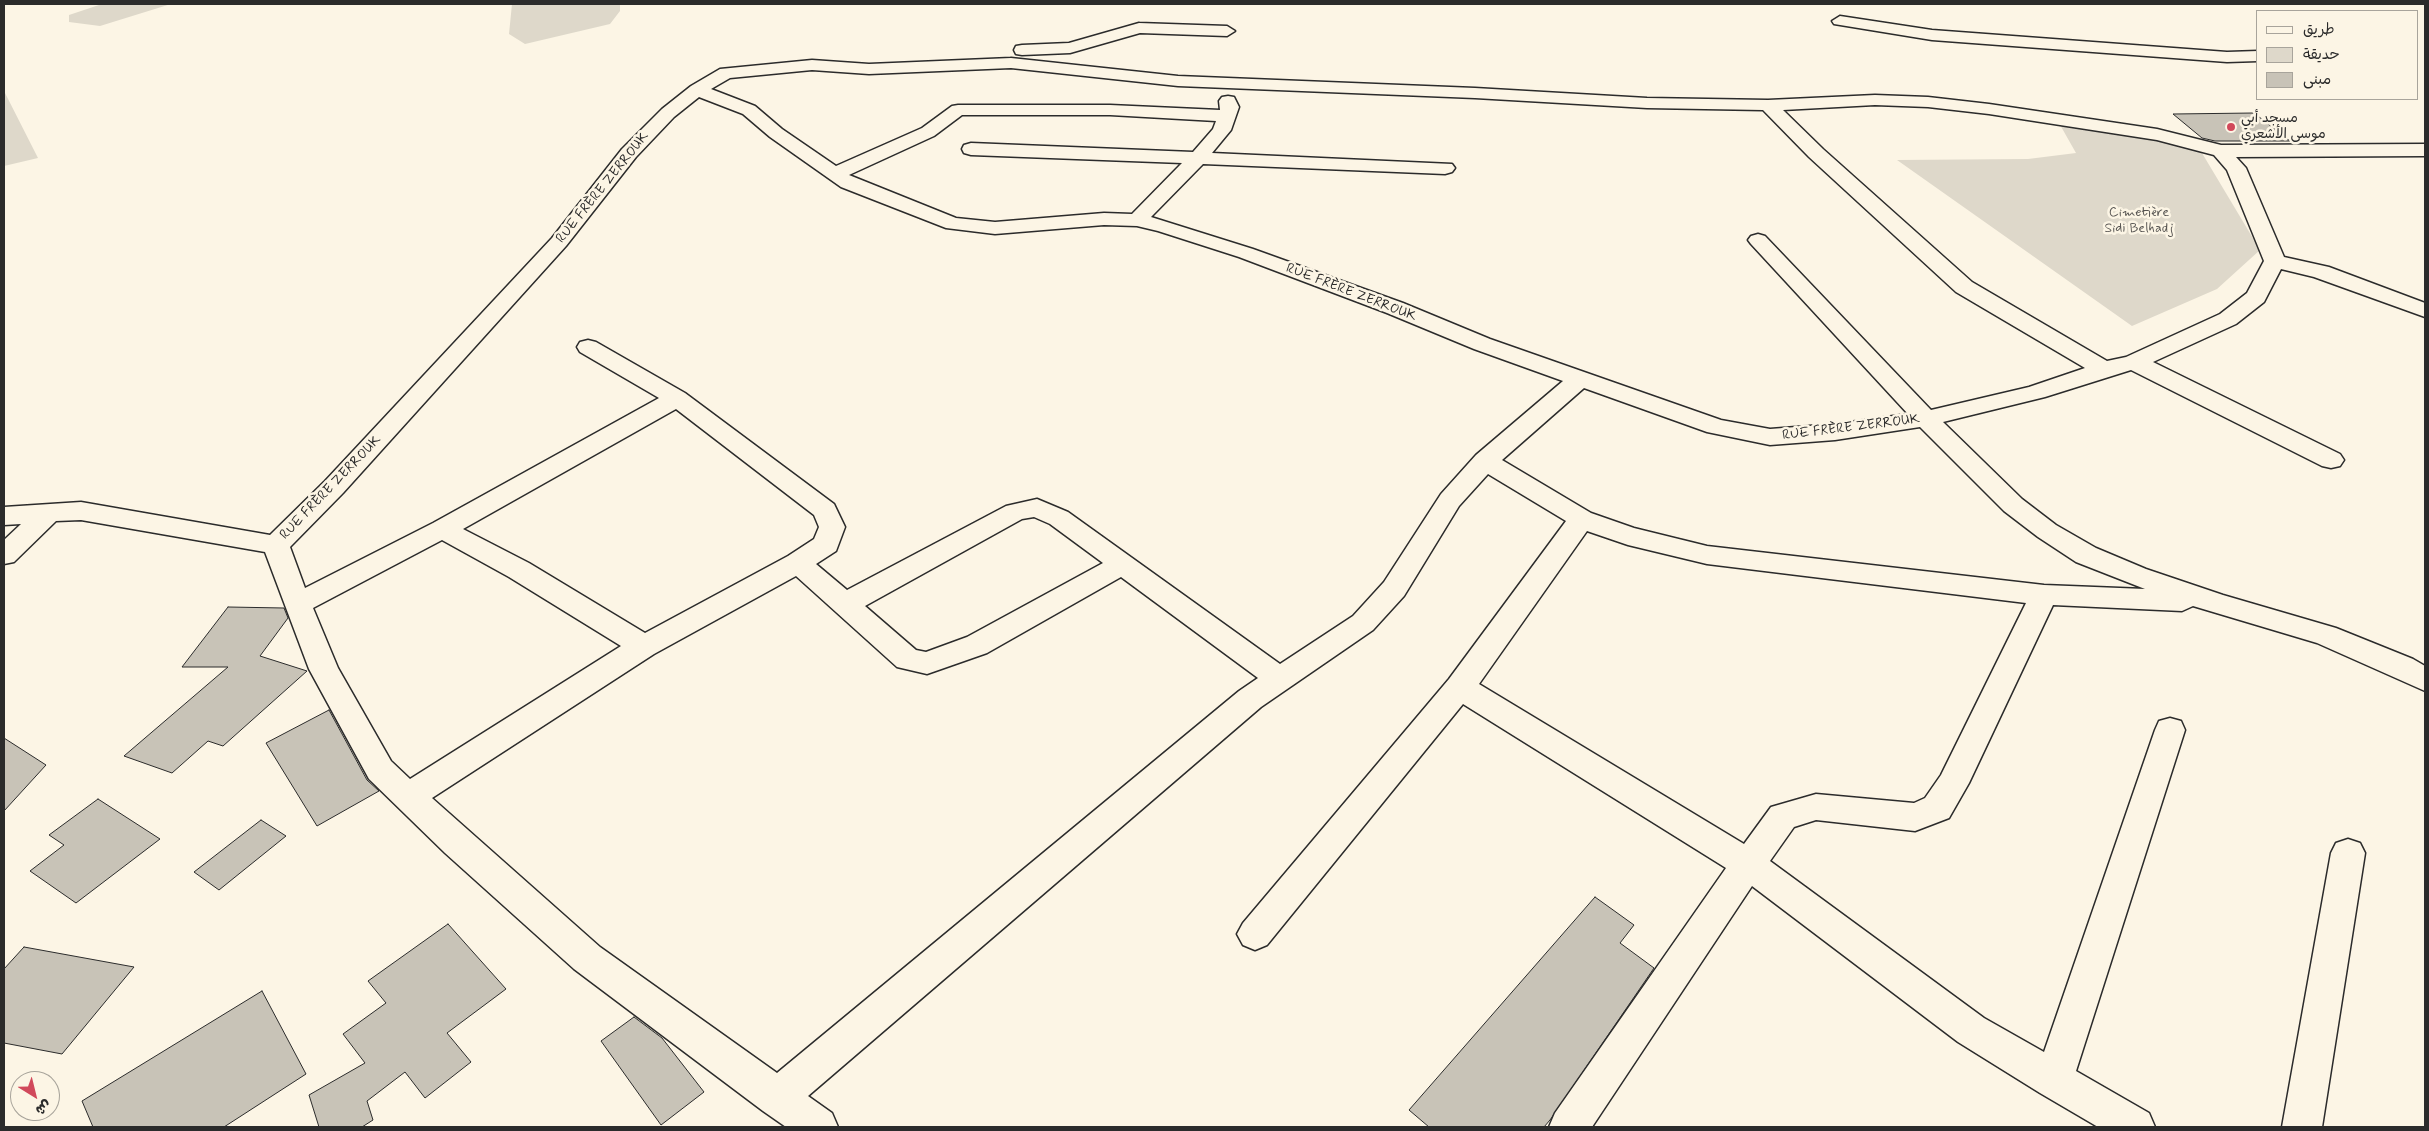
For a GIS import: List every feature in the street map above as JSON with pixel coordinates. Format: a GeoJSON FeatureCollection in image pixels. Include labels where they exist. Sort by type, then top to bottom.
{"type":"FeatureCollection","features":[{"type":"Feature","properties":{"kind":"street"},"geometry":{"type":"LineString","coordinates":[[1840,21],[1971,38],[2227,57],[2256,56]]}},
{"type":"Feature","properties":{"kind":"street"},"geometry":{"type":"LineString","coordinates":[[980,65],[986,56],[998,50],[1070,48],[1139,28],[1227,30]]}},
{"type":"Feature","properties":{"kind":"street"},"geometry":{"type":"LineString","coordinates":[[697,90],[726,73],[812,65],[869,69],[1011,63],[1105,74],[1222,82],[1475,93],[1647,104],[1768,105],[1875,100],[1928,102],[1989,109],[2156,135],[2221,151],[2425,150]]}},
{"type":"Feature","properties":{"kind":"street"},"geometry":{"type":"LineString","coordinates":[[1137,220],[1199,157],[1222,130],[1230,107],[1222,82]]}},
{"type":"Feature","properties":{"kind":"street","name":"RUE FRÈRE ZERROUK"},"geometry":{"type":"LineString","coordinates":[[276,545],[334,487],[559,242],[640,142],[668,113],[697,90],[749,110],[776,133],[848,183],[953,224],[995,228],[1104,219],[1137,220],[1164,226],[1246,253],[1395,308],[1482,344],[1716,427],[1770,437],[1835,432],[1926,419],[2037,392],[2104,369],[2134,362],[2228,319],[2256,297],[2275,261]]}},
{"type":"Feature","properties":{"kind":"street"},"geometry":{"type":"LineString","coordinates":[[1768,105],[1816,153],[1964,287],[2104,369]]}},
{"type":"Feature","properties":{"kind":"street"},"geometry":{"type":"LineString","coordinates":[[835,174],[928,132],[958,110],[1110,110],[1227,116]]}},
{"type":"Feature","properties":{"kind":"street"},"geometry":{"type":"LineString","coordinates":[[971,149],[1445,168]]}},
{"type":"Feature","properties":{"kind":"street"},"geometry":{"type":"LineString","coordinates":[[2221,151],[2236,168],[2275,261],[2329,275],[2425,310]]}},
{"type":"Feature","properties":{"kind":"street"},"geometry":{"type":"LineString","coordinates":[[1758,240],[1926,419],[2013,505],[2047,531],[2086,556],[2136,576],[2215,603],[2326,635],[2403,667],[2425,680]]}},
{"type":"Feature","properties":{"kind":"street"},"geometry":{"type":"LineString","coordinates":[[408,797],[644,646],[798,563],[826,544],[832,527],[825,510],[676,398],[588,348]]}},
{"type":"Feature","properties":{"kind":"street"},"geometry":{"type":"LineString","coordinates":[[2134,362],[2330,460]]}},
{"type":"Feature","properties":{"kind":"street"},"geometry":{"type":"LineString","coordinates":[[777,1098],[1250,699],[1364,623],[1394,589],[1450,500],[1485,461],[1581,378]]}},
{"type":"Feature","properties":{"kind":"street"},"geometry":{"type":"LineString","coordinates":[[297,604],[442,529],[676,398]]}},
{"type":"Feature","properties":{"kind":"street"},"geometry":{"type":"LineString","coordinates":[[1485,461],[1582,519],[1628,536],[1707,555],[2044,595],[2215,603]]}},
{"type":"Feature","properties":{"kind":"street"},"geometry":{"type":"LineString","coordinates":[[845,604],[1015,512],[1037,508],[1059,518],[1280,679]]}},
{"type":"Feature","properties":{"kind":"street"},"geometry":{"type":"LineString","coordinates":[[4,516],[81,511],[276,545],[297,604],[324,669],[380,770],[456,843],[587,958],[818,1127]]}},
{"type":"Feature","properties":{"kind":"street"},"geometry":{"type":"LineString","coordinates":[[4,555],[48,513]]}},
{"type":"Feature","properties":{"kind":"street"},"geometry":{"type":"LineString","coordinates":[[1255,934],[1460,687],[1582,519]]}},
{"type":"Feature","properties":{"kind":"street"},"geometry":{"type":"LineString","coordinates":[[442,529],[519,570],[644,646]]}},
{"type":"Feature","properties":{"kind":"street"},"geometry":{"type":"LineString","coordinates":[[798,563],[907,660],[927,663],[978,645],[1122,565]]}},
{"type":"Feature","properties":{"kind":"street"},"geometry":{"type":"LineString","coordinates":[[1569,1127],[1748,864],[1783,817],[1816,807],[1915,818],[1937,808],[1953,783],[2044,595]]}},
{"type":"Feature","properties":{"kind":"street"},"geometry":{"type":"LineString","coordinates":[[1460,687],[1748,864],[1971,1030],[2134,1127]]}},
{"type":"Feature","properties":{"kind":"street"},"geometry":{"type":"LineString","coordinates":[[2054,1080],[2170,730]]}},
{"type":"Feature","properties":{"kind":"street"},"geometry":{"type":"LineString","coordinates":[[2302,1127],[2348,853]]}},
{"type":"Feature","properties":{"kind":"green space"},"geometry":{"type":"Polygon","coordinates":[[[102,4],[171,4],[100,26],[69,22],[69,15],[102,4]]]}},
{"type":"Feature","properties":{"kind":"green space"},"geometry":{"type":"Polygon","coordinates":[[[512,4],[620,4],[620,11],[610,24],[525,44],[509,34],[512,4]]]}},
{"type":"Feature","properties":{"kind":"green space"},"geometry":{"type":"Polygon","coordinates":[[[4,91],[38,158],[4,166],[4,91]]]}},
{"type":"Feature","properties":{"kind":"green space","name":"Cimetière Sidi Belhadj"},"geometry":{"type":"Polygon","coordinates":[[[2059,123],[2196,143],[2260,250],[2217,289],[2132,326],[1897,160],[2028,159],[2076,153],[2059,123]]]}},
{"type":"Feature","properties":{"kind":"building","name":"مسجد أبي موسى الأشعري"},"geometry":{"type":"Polygon","coordinates":[[[2254,113],[2290,141],[2215,141],[2202,138],[2173,114],[2254,113]]]}},
{"type":"Feature","properties":{"kind":"building"},"geometry":{"type":"Polygon","coordinates":[[[228,607],[284,608],[288,618],[260,656],[307,671],[223,746],[208,741],[172,773],[124,756],[228,667],[182,667],[228,607]]]}},
{"type":"Feature","properties":{"kind":"building"},"geometry":{"type":"Polygon","coordinates":[[[329,710],[367,780],[379,791],[317,826],[266,743],[329,710]]]}},
{"type":"Feature","properties":{"kind":"building"},"geometry":{"type":"Polygon","coordinates":[[[4,738],[46,765],[4,811],[4,738]]]}},
{"type":"Feature","properties":{"kind":"building"},"geometry":{"type":"Polygon","coordinates":[[[98,799],[160,839],[76,903],[30,871],[64,845],[49,835],[98,799]]]}},
{"type":"Feature","properties":{"kind":"building"},"geometry":{"type":"Polygon","coordinates":[[[261,820],[286,836],[219,890],[194,872],[261,820]]]}},
{"type":"Feature","properties":{"kind":"building"},"geometry":{"type":"Polygon","coordinates":[[[1595,897],[1634,925],[1620,943],[1654,968],[1550,1120],[1544,1127],[1429,1127],[1409,1110],[1595,897]]]}},
{"type":"Feature","properties":{"kind":"building"},"geometry":{"type":"Polygon","coordinates":[[[448,924],[506,989],[447,1033],[471,1062],[425,1098],[405,1072],[367,1101],[373,1120],[362,1127],[319,1127],[309,1095],[365,1063],[343,1034],[386,1003],[368,981],[448,924]]]}},
{"type":"Feature","properties":{"kind":"building"},"geometry":{"type":"Polygon","coordinates":[[[24,947],[134,967],[62,1054],[4,1043],[4,969],[24,947]]]}},
{"type":"Feature","properties":{"kind":"building"},"geometry":{"type":"Polygon","coordinates":[[[262,991],[306,1074],[224,1127],[93,1127],[82,1101],[262,991]]]}},
{"type":"Feature","properties":{"kind":"building"},"geometry":{"type":"Polygon","coordinates":[[[634,1017],[662,1038],[704,1092],[661,1125],[601,1041],[634,1017]]]}},
{"type":"Feature","properties":{"kind":"place","name":"مسجد أبي موسى الأشعري"},"geometry":{"type":"Point","coordinates":[2231,127]}}]}
